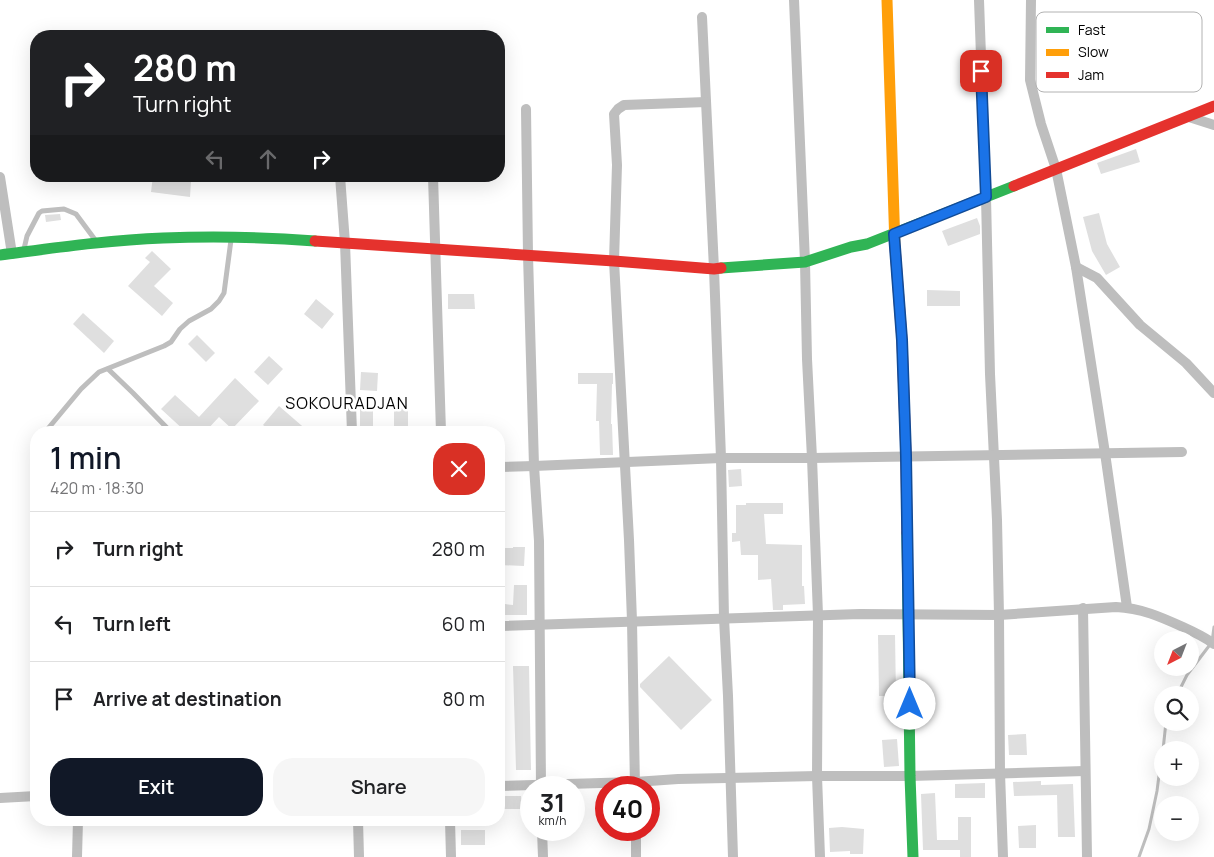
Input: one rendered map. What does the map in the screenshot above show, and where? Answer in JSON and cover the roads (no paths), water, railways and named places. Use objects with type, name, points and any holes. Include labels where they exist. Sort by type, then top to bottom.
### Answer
[{"type":"main road","points":[[886,0],[894,234],[902,340],[906,456],[910,776],[913,857]]},
{"type":"main road","points":[[12,254],[97,243],[163,238],[262,237],[614,261],[714,270],[805,262],[894,234],[1214,106]]},
{"type":"street","points":[[794,0],[818,616],[817,776],[820,857]]},
{"type":"street","points":[[979,0],[990,374],[1000,615],[1000,773],[1003,857]]},
{"type":"street","points":[[1031,0],[1030,80],[1041,124],[1056,169],[1076,267],[1127,607]]},
{"type":"street","points":[[702,17],[721,458],[724,618],[733,857]]},
{"type":"street","points":[[635,776],[632,621],[614,261],[617,165],[614,114],[624,105],[706,102]]},
{"type":"street","points":[[526,109],[534,466],[539,541],[541,776]]},
{"type":"street","points":[[1189,117],[1214,125]]},
{"type":"street","points":[[0,177],[12,254]]},
{"type":"street","points":[[340,182],[345,242],[352,426]]},
{"type":"street","points":[[433,182],[441,426]]},
{"type":"street","points":[[1076,267],[1097,278],[1140,325],[1186,363],[1214,393]]},
{"type":"street","points":[[505,467],[721,458],[993,456],[1182,452]]},
{"type":"street","points":[[505,626],[724,618],[909,614],[1000,615],[1083,608],[1127,607],[1162,617],[1214,644]]},
{"type":"street","points":[[1083,608],[1088,857]]},
{"type":"street","points":[[660,782],[678,779],[910,776],[1085,771]]},
{"type":"street","points":[[505,786],[520,786]]},
{"type":"street","points":[[0,798],[30,796]]},
{"type":"street","points":[[77,857],[78,826]]},
{"type":"street","points":[[358,826],[359,857]]},
{"type":"street","points":[[450,826],[451,857]]},
{"type":"street","points":[[542,841],[543,857]]},
{"type":"street","points":[[636,841],[636,857]]},
{"type":"lane","points":[[12,254],[27,236],[42,210],[64,208],[76,214],[97,243]]},
{"type":"lane","points":[[50,426],[91,378],[99,372],[171,342],[188,321],[211,309],[219,301],[224,293],[231,237]]},
{"type":"lane","points":[[108,369],[165,426]]},
{"type":"waterway","points":[[1182,686],[1187,675],[1212,642],[1214,627]]},
{"type":"waterway","points":[[1164,741],[1165,731]]},
{"type":"waterway","points":[[1139,857],[1149,829],[1158,786]]},
{"type":"district","name":"SOKOURADJAN","points":[[347,403]]}]
